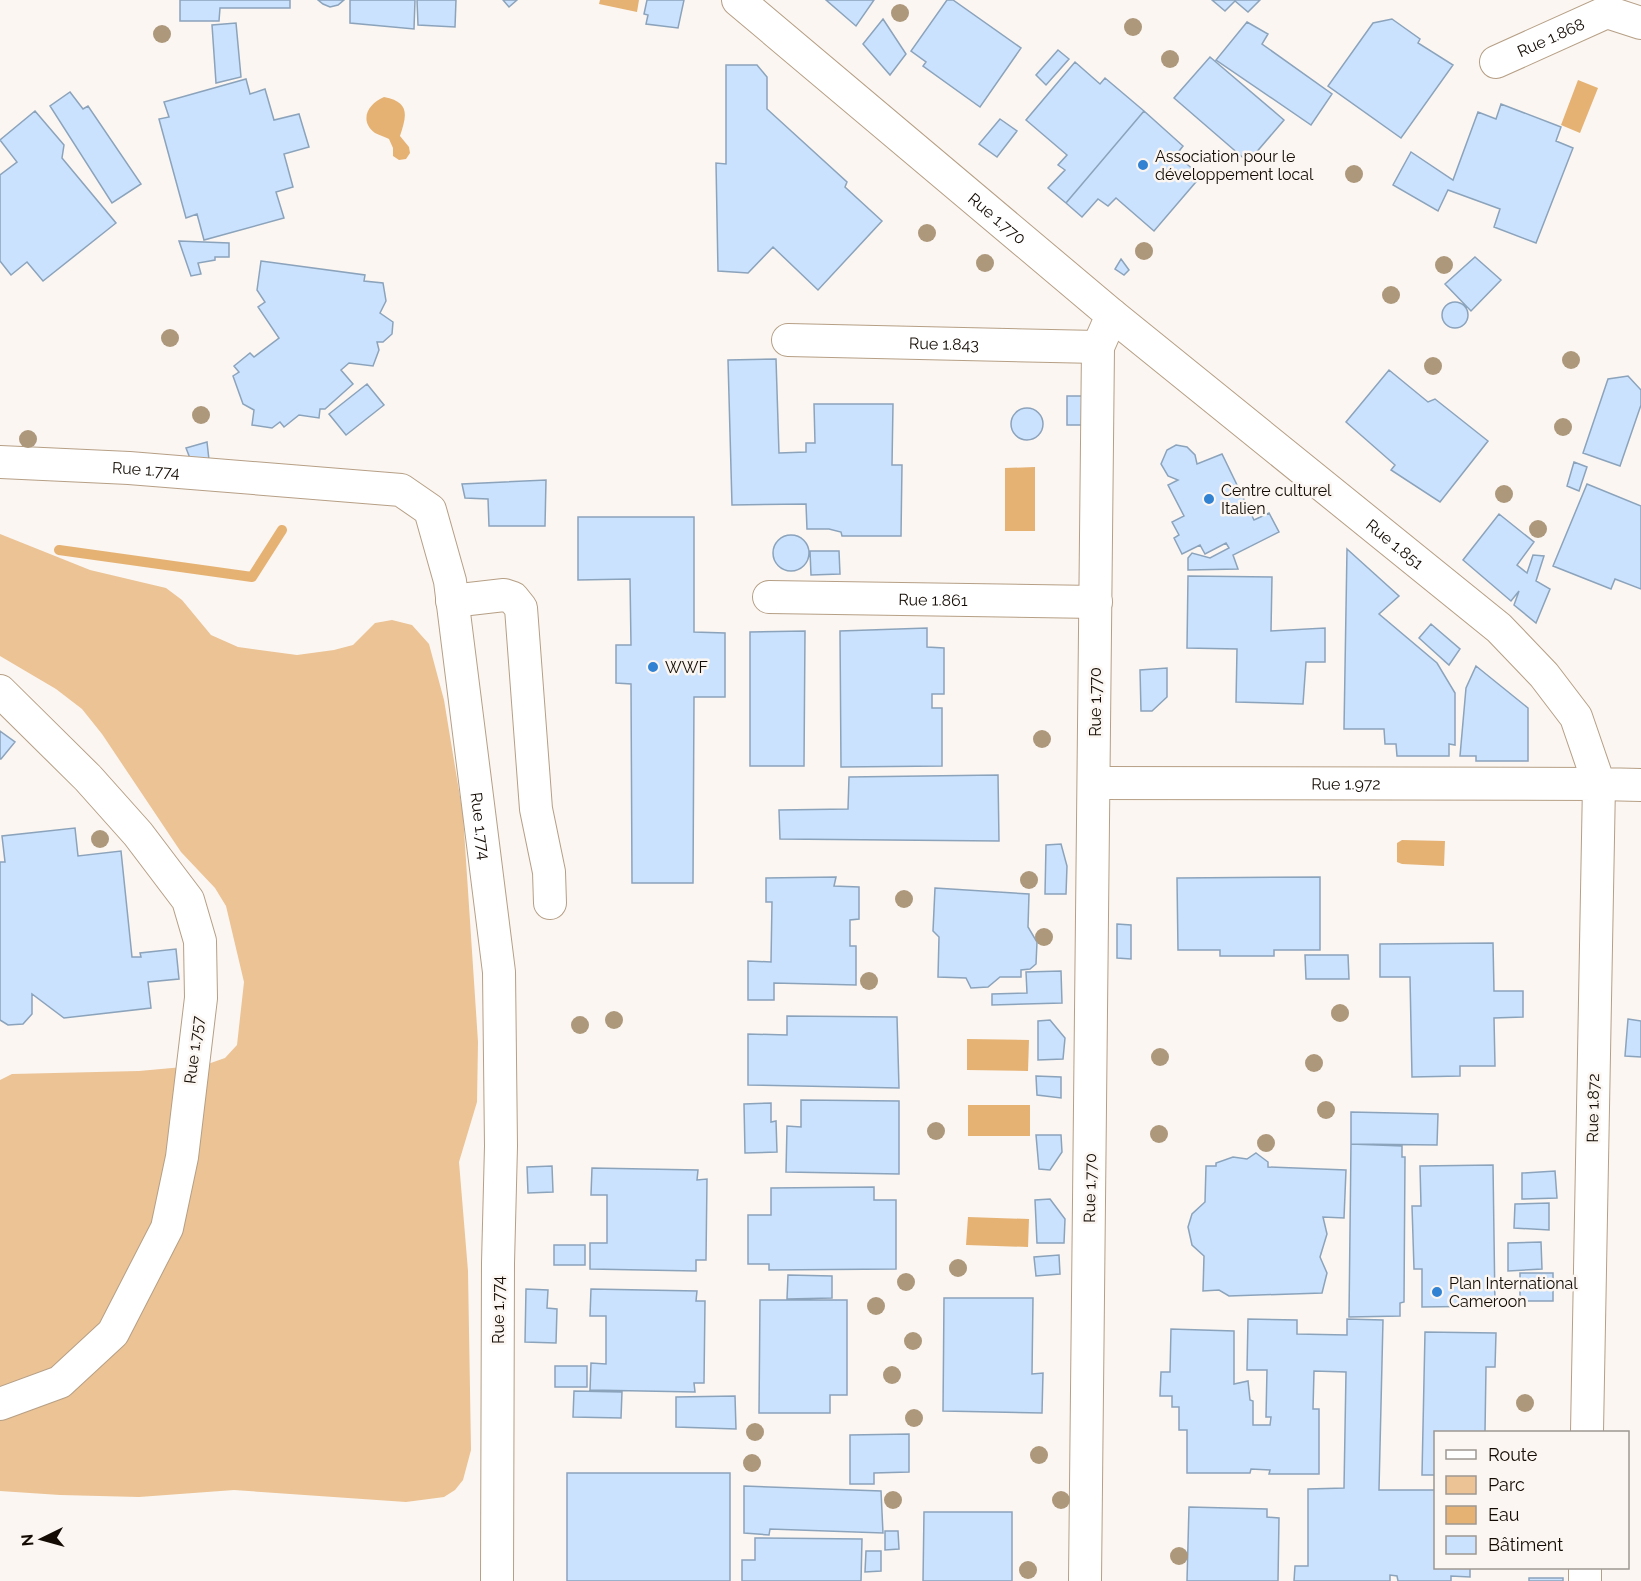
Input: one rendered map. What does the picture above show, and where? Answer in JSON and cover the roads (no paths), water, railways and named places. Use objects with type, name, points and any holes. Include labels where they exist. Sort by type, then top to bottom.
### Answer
[{"type":"street","name":"Rue 1.770","points":[[738,0],[1112,315],[1098,347],[1085,1581]]},
{"type":"street","name":"Rue 1.868","points":[[1496,62],[1607,12],[1641,23]]},
{"type":"street","name":"Rue 1.851","points":[[1112,315],[1499,628],[1544,675],[1576,717],[1599,784]]},
{"type":"street","name":"Rue 1.843","points":[[788,340],[1098,347]]},
{"type":"street","name":"Rue 1.774","points":[[0,462],[129,468],[401,490],[430,510],[450,581],[499,972],[501,1146],[498,1263],[497,1581]]},
{"type":"street","points":[[452,601],[504,595],[513,598],[520,608],[536,809],[549,872],[550,903]]},
{"type":"street","name":"Rue 1.861","points":[[769,597],[1096,602]]},
{"type":"street","name":"Rue 1.757","points":[[0,691],[88,778],[138,834],[188,900],[200,941],[201,998],[182,1157],[167,1228],[113,1332],[60,1382],[0,1404]]},
{"type":"street","name":"Rue 1.972","points":[[1094,783],[1599,784]]},
{"type":"street","points":[[1599,784],[1641,785]]},
{"type":"street","name":"Rue 1.872","points":[[1587,1431],[1599,784]]},
{"type":"water","points":[[600,0],[639,0],[637,12],[599,4]]},
{"type":"water","points":[[1578,80],[1598,88],[1580,133],[1561,125]]},
{"type":"water","points":[[384,97],[398,102],[404,110],[405,116],[400,136],[409,147],[410,153],[406,159],[399,160],[393,156],[393,148],[389,139],[375,133],[367,123],[366,117],[370,108]]},
{"type":"water","points":[[1035,467],[1035,531],[1005,531],[1005,468]]},
{"type":"water","points":[[1402,840],[1445,841],[1444,866],[1397,862],[1397,843]]},
{"type":"water","points":[[967,1039],[1029,1040],[1028,1071],[967,1070]]},
{"type":"water","points":[[968,1105],[1030,1105],[1030,1136],[968,1136]]},
{"type":"water","points":[[968,1217],[1029,1219],[1028,1247],[966,1245]]},
{"type":"waterway","points":[[59,550],[252,577],[282,530]]},
{"type":"place","name":"Association pour le développement local","points":[[1143,165]]},
{"type":"place","name":"Centre culturel Italien","points":[[1209,499]]},
{"type":"place","name":"WWF","points":[[653,667]]},
{"type":"place","name":"Plan International Cameroon","points":[[1437,1292]]}]
